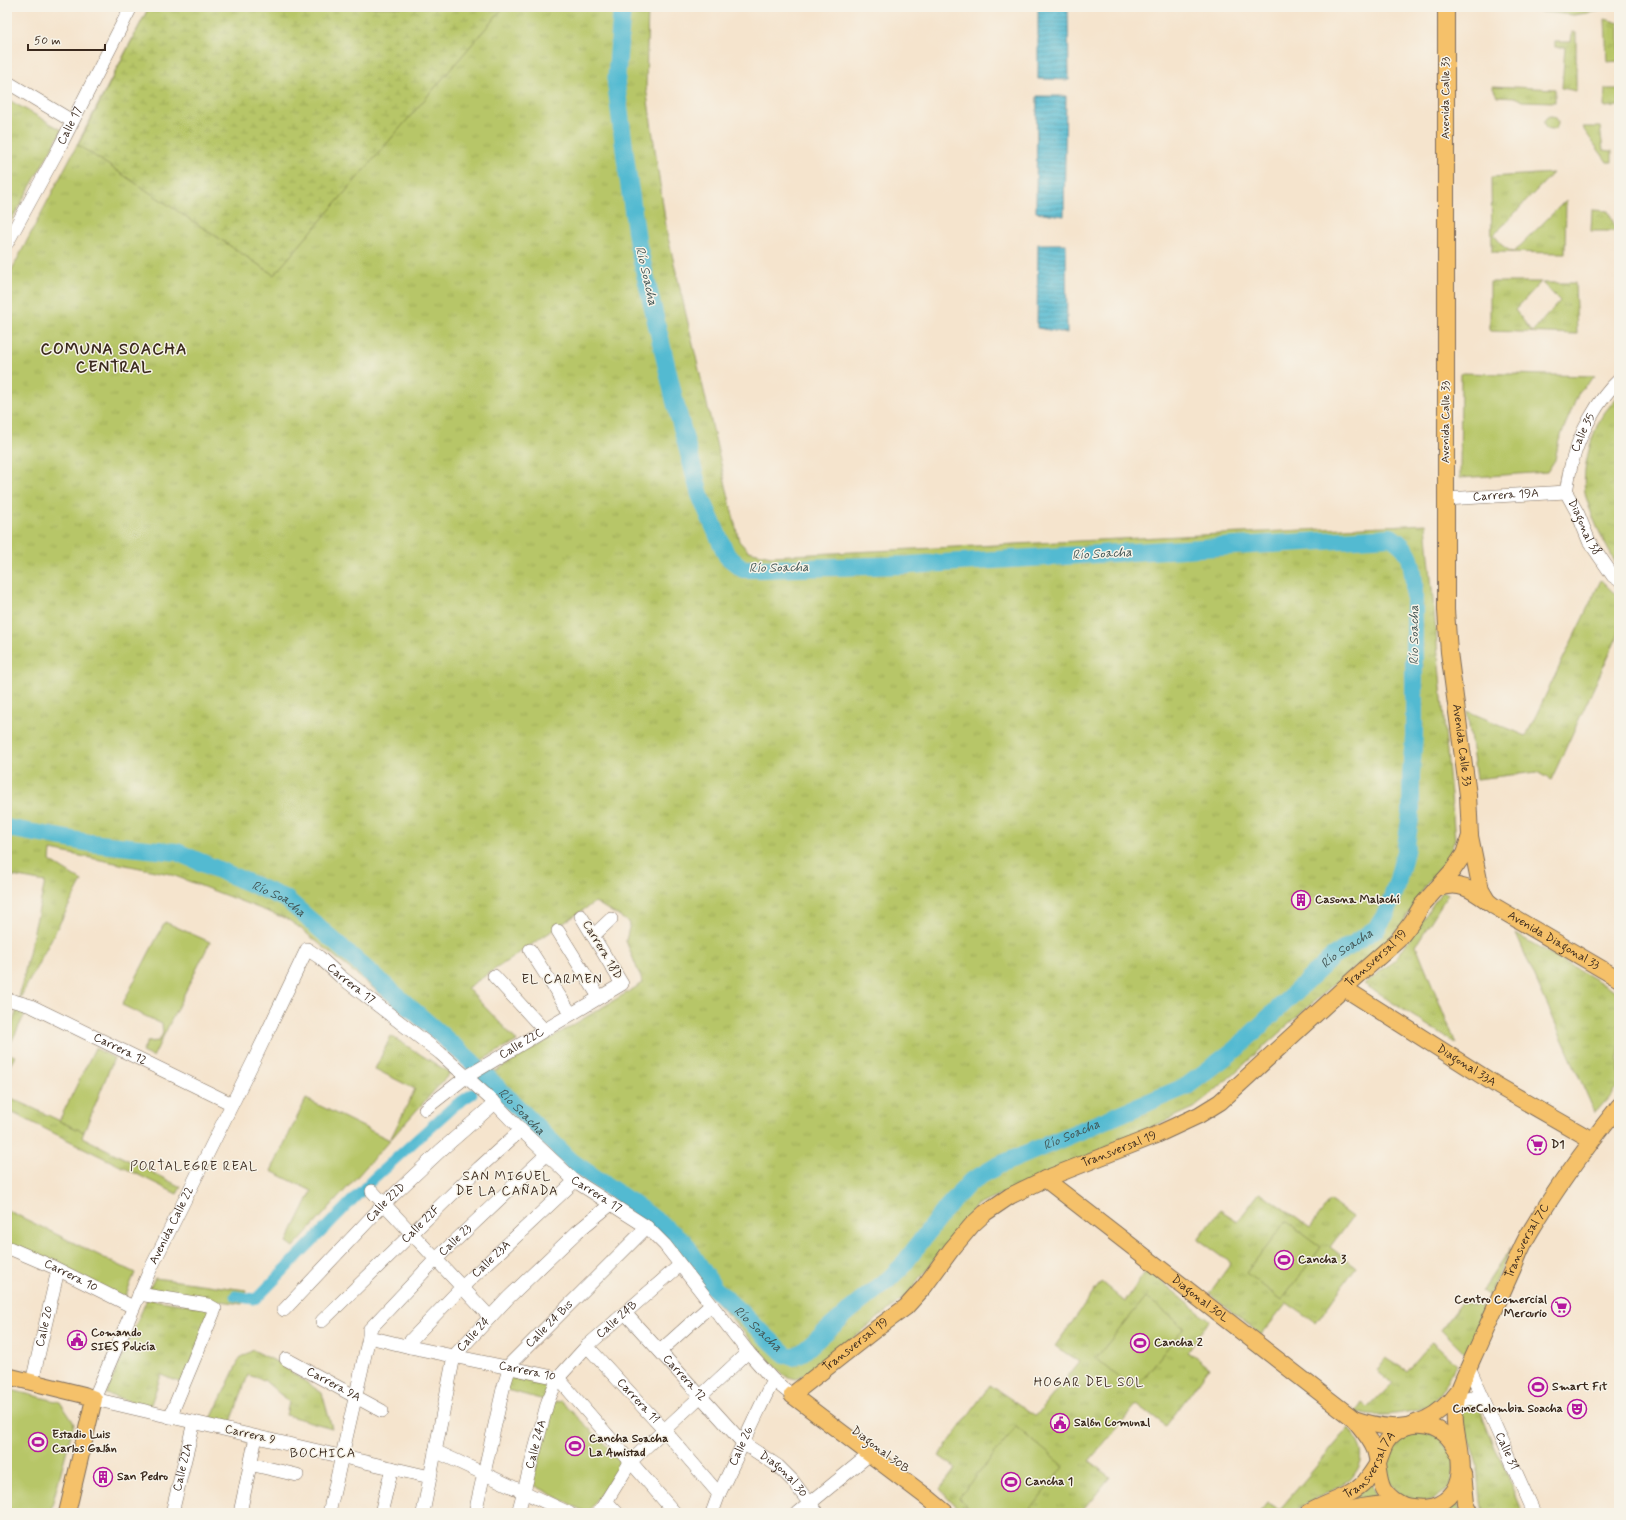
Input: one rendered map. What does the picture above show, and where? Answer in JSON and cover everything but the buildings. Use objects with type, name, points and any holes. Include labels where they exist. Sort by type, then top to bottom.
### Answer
[{"type":"main road","name":"Avenida Calle 33","points":[[1446,7],[1446,610],[1449,652],[1465,767],[1473,858],[1481,890],[1488,902]]},
{"type":"main road","name":"Transversal 19","points":[[796,1392],[906,1307],[924,1287],[950,1250],[985,1213],[1010,1196],[1045,1179],[1154,1136],[1199,1115],[1220,1102],[1398,940],[1422,905],[1453,870],[1464,854],[1470,836]]},
{"type":"main road","name":"Avenida Diagonal 33","points":[[1436,889],[1447,885],[1462,886],[1619,979]]},
{"type":"main road","name":"Diagonal 33A","points":[[1344,988],[1498,1086],[1592,1140]]},
{"type":"main road","name":"Transversal 7C","points":[[1407,1427],[1438,1412],[1459,1390],[1529,1233],[1592,1140],[1619,1106]]},
{"type":"main road","name":"Diagonal 30L","points":[[1045,1179],[1354,1419]]},
{"type":"main road","points":[[7,1376],[84,1395],[94,1399]]},
{"type":"main road","name":"Transversal 7C","points":[[1411,1508],[1429,1508],[1438,1505],[1449,1498],[1457,1487],[1461,1463],[1461,1450],[1454,1421],[1459,1390]]},
{"type":"main road","name":"Diagonal 30B","points":[[796,1392],[870,1454],[946,1513]]},
{"type":"main road","name":"Diagonal 30B","points":[[796,1392],[930,1487],[949,1503],[958,1513]]},
{"type":"main road","name":"Avenida Calle 22","points":[[67,1513],[94,1399]]},
{"type":"main road","points":[[1354,1419],[1366,1423],[1391,1427],[1422,1425],[1433,1427],[1443,1432],[1452,1440],[1461,1463],[1466,1503],[1471,1513]]},
{"type":"main road","points":[[1354,1419],[1374,1448],[1378,1463],[1379,1477],[1382,1486],[1389,1495],[1397,1502],[1429,1513]]},
{"type":"main road","name":"Transversal 7A","points":[[1308,1513],[1356,1489],[1368,1477],[1378,1463],[1382,1447],[1388,1439],[1395,1432],[1407,1427]]},
{"type":"main road","name":"Transversal 7A","points":[[1338,1513],[1362,1506],[1383,1504],[1395,1504],[1411,1508]]},
{"type":"street","name":"Calle 17","points":[[7,243],[58,150],[131,7]]},
{"type":"street","points":[[7,82],[72,120]]},
{"type":"street","name":"Calle 35","points":[[1566,492],[1572,460],[1581,438],[1594,411],[1618,381]]},
{"type":"street","name":"Carrera 19A","points":[[1446,499],[1566,492]]},
{"type":"street","name":"Diagonal 38","points":[[1566,492],[1578,514],[1589,541],[1613,576],[1619,580]]},
{"type":"street","name":"Carrera 18D","points":[[581,916],[622,984]]},
{"type":"street","points":[[593,936],[611,918]]},
{"type":"street","points":[[558,931],[599,997]]},
{"type":"street","name":"Carrera 17","points":[[307,949],[319,957],[352,986],[469,1075],[521,1130],[575,1181],[647,1227],[665,1244],[748,1352],[773,1380],[796,1392]]},
{"type":"street","name":"Avenida Calle 22","points":[[94,1399],[139,1294],[307,949]]},
{"type":"street","points":[[530,950],[571,1014]]},
{"type":"street","points":[[494,976],[544,1030]]},
{"type":"street","name":"Calle 22C","points":[[425,1110],[469,1075],[622,984]]},
{"type":"street","name":"Carrera 12","points":[[7,999],[30,1006],[232,1104]]},
{"type":"street","name":"Calle 22D","points":[[284,1310],[384,1204],[440,1151],[495,1103]]},
{"type":"street","name":"Calle 22F","points":[[322,1320],[479,1168],[521,1130]]},
{"type":"street","name":"Calle 23","points":[[369,1334],[436,1259],[546,1155]]},
{"type":"street","name":"Calle 23A","points":[[410,1344],[462,1287],[575,1181]]},
{"type":"street","points":[[372,1191],[490,1317]]},
{"type":"street","name":"Calle 24","points":[[423,1513],[454,1356],[490,1317],[578,1232],[611,1204]]},
{"type":"street","name":"Calle 24 Bis","points":[[475,1513],[508,1367],[647,1227]]},
{"type":"street","name":"Carrera 10","points":[[7,1247],[133,1307]]},
{"type":"street","name":"Calle 24B","points":[[558,1378],[587,1346],[680,1265]]},
{"type":"street","name":"Calle 20","points":[[32,1382],[58,1270]]},
{"type":"street","points":[[139,1294],[208,1305],[215,1309],[170,1417]]},
{"type":"street","points":[[660,1351],[711,1305]]},
{"type":"street","name":"Carrera 12","points":[[625,1313],[743,1443]]},
{"type":"street","points":[[329,1513],[369,1334]]},
{"type":"street","name":"Carrera 10","points":[[369,1334],[454,1356],[558,1378],[675,1513]]},
{"type":"street","name":"Carrera 11","points":[[587,1346],[666,1431],[719,1494]]},
{"type":"street","points":[[599,1513],[631,1461],[666,1431],[748,1352]]},
{"type":"street","name":"Carrera 9A","points":[[286,1358],[382,1411]]},
{"type":"street","name":"Calle 31","points":[[1470,1367],[1534,1513]]},
{"type":"street","name":"Calle 24A","points":[[518,1513],[548,1400],[558,1378]]},
{"type":"street","name":"Calle 26","points":[[712,1513],[719,1494],[773,1380]]},
{"type":"street","points":[[1456,1406],[1464,1398],[1470,1397],[1478,1401],[1488,1410]]},
{"type":"street","name":"Carrera 9","points":[[94,1399],[430,1477]]},
{"type":"street","name":"Calle 22A","points":[[172,1513],[194,1422]]},
{"type":"street","points":[[240,1513],[256,1437]]},
{"type":"street","name":"Diagonal 30","points":[[743,1443],[778,1466],[792,1480],[813,1508]]},
{"type":"street","points":[[435,1451],[569,1513]]},
{"type":"street","points":[[798,1513],[813,1508],[870,1454]]},
{"type":"street","points":[[250,1464],[297,1475]]},
{"type":"street","points":[[381,1513],[392,1468]]},
{"type":"street","points":[[606,1501],[617,1513]]},
{"type":"green space","points":[[149,7],[648,7],[646,87],[667,233],[739,541],[748,551],[771,556],[1426,524],[1455,839],[1446,863],[1425,886],[1402,925],[1380,948],[1337,981],[1194,1108],[976,1206],[906,1296],[819,1365],[796,1379],[785,1376],[700,1284],[662,1233],[579,1176],[467,1065],[287,919],[170,874],[51,850],[50,861],[82,881],[18,1002],[45,882],[7,875],[7,279]],"holes":[[[595,902],[630,923],[626,941],[643,983],[496,1071],[490,1069],[480,1061],[517,1041],[467,988]]]},
{"type":"green space","points":[[149,7],[504,7],[274,275],[78,145]]},
{"type":"green space","points":[[1492,7],[1586,7],[1599,11],[1574,15]]},
{"type":"green space","points":[[1605,19],[1619,23],[1619,61],[1607,62]]},
{"type":"green space","points":[[1572,32],[1576,33],[1576,91],[1562,88],[1565,47],[1555,47],[1555,42],[1571,42]]},
{"type":"green space","points":[[1492,86],[1555,89],[1555,102],[1522,101],[1515,97],[1497,96]]},
{"type":"green space","points":[[1605,89],[1619,89],[1619,106],[1604,107]]},
{"type":"green space","points":[[7,99],[62,130],[7,228]]},
{"type":"green space","points":[[1548,116],[1554,116],[1558,120],[1558,126],[1554,130],[1548,130],[1544,126],[1544,120]]},
{"type":"green space","points":[[1582,127],[1600,127],[1603,150],[1612,151],[1612,162],[1607,162]]},
{"type":"green space","points":[[1553,173],[1494,235],[1504,247],[1512,252],[1520,246],[1566,200],[1565,253],[1492,252],[1491,177]]},
{"type":"green space","points":[[1592,210],[1608,211],[1617,231],[1591,231]]},
{"type":"green space","points":[[1490,282],[1541,282],[1515,310],[1532,332],[1560,301],[1542,283],[1575,283],[1577,334],[1490,331]]},
{"type":"green space","points":[[1461,373],[1595,376],[1579,392],[1559,440],[1555,460],[1547,472],[1460,478]]},
{"type":"green space","points":[[1619,395],[1619,569],[1592,516],[1586,497],[1584,478],[1588,455],[1598,424],[1602,416]]},
{"type":"green space","points":[[1601,580],[1619,598],[1619,633],[1551,780],[1537,772],[1476,779],[1467,711],[1526,736]]},
{"type":"green space","points":[[1442,891],[1448,894],[1416,945],[1456,1044],[1364,984],[1395,960]]},
{"type":"green space","points":[[165,922],[210,942],[153,1057],[142,1052],[147,1042],[159,1041],[163,1033],[162,1024],[122,1005]]},
{"type":"green space","points":[[1516,934],[1619,993],[1619,1086],[1595,1113]]},
{"type":"green space","points":[[17,1009],[26,1012],[7,1051],[7,1042]]},
{"type":"green space","points":[[391,1036],[450,1073],[390,1140],[415,1089],[375,1069]]},
{"type":"green space","points":[[95,1048],[114,1058],[84,1132],[59,1121]]},
{"type":"green space","points":[[7,1053],[15,1056],[7,1071]]},
{"type":"green space","points":[[7,1096],[84,1132],[82,1137],[181,1187],[177,1194],[7,1110]]},
{"type":"green space","points":[[306,1099],[390,1140],[294,1247],[287,1242],[312,1191],[271,1171]]},
{"type":"green space","points":[[1260,1192],[1310,1228],[1330,1201],[1352,1217],[1330,1247],[1356,1267],[1316,1323],[1287,1303],[1261,1335],[1209,1294],[1231,1263],[1198,1239],[1220,1210],[1238,1221]]},
{"type":"green space","points":[[7,1210],[135,1273],[124,1299],[7,1244]]},
{"type":"green space","name":"Cancha 3","points":[[1286,1221],[1321,1247],[1282,1300],[1246,1273]]},
{"type":"green space","points":[[1511,1247],[1489,1296],[1482,1291]]},
{"type":"green space","points":[[1147,1269],[1209,1321],[1188,1352],[1209,1368],[1166,1426],[1137,1404],[1089,1461],[1110,1477],[1081,1513],[963,1513],[940,1489],[956,1468],[939,1456],[990,1385],[1036,1416],[1079,1362],[1055,1346],[1101,1282],[1125,1302]]},
{"type":"green space","points":[[155,1278],[246,1290],[242,1304],[148,1291]]},
{"type":"green space","name":"Cancha 2","points":[[1146,1297],[1184,1327],[1134,1390],[1096,1358]]},
{"type":"green space","points":[[147,1299],[214,1309],[182,1383],[161,1375],[150,1407],[106,1394]]},
{"type":"green space","points":[[1463,1301],[1473,1307],[1476,1304],[1485,1311],[1465,1354],[1441,1330]]},
{"type":"green space","points":[[1432,1342],[1456,1364],[1445,1386],[1434,1401],[1424,1408],[1399,1413],[1365,1415],[1356,1412],[1362,1403],[1368,1408],[1393,1383],[1377,1370],[1386,1358],[1407,1371]]},
{"type":"green space","points":[[253,1350],[275,1361],[322,1393],[332,1428],[286,1415],[289,1402],[264,1380],[248,1375],[231,1422],[210,1421],[240,1358]]},
{"type":"green space","points":[[508,1367],[558,1378],[548,1401],[503,1389]]},
{"type":"green space","name":"Estadio Luis Carlos Galán","points":[[7,1389],[60,1402],[74,1423],[50,1513],[7,1513]]},
{"type":"green space","points":[[561,1401],[623,1462],[587,1513],[532,1484],[554,1403]]},
{"type":"green space","points":[[1466,1403],[1473,1405],[1480,1410],[1522,1513],[1483,1512],[1477,1464],[1461,1416],[1461,1409]]},
{"type":"green space","name":"Cancha 1","points":[[1016,1427],[1064,1466],[1027,1513],[975,1513],[959,1498]]},
{"type":"green space","points":[[1349,1428],[1358,1442],[1362,1454],[1359,1466],[1350,1480],[1290,1513],[1259,1513],[1267,1503],[1280,1509]]},
{"type":"green space","points":[[1421,1431],[1440,1437],[1456,1460],[1452,1482],[1447,1490],[1427,1501],[1414,1501],[1403,1496],[1393,1487],[1386,1476],[1385,1463],[1389,1449],[1401,1437]]},
{"type":"green space","points":[[1371,1484],[1376,1497],[1342,1505]]},
{"type":"green space","points":[[1458,1502],[1461,1513],[1448,1513],[1445,1511],[1454,1508]]},
{"type":"water","points":[[1038,7],[1068,7],[1069,80],[1038,79]]},
{"type":"water","points":[[1037,96],[1066,96],[1064,216],[1036,212]]},
{"type":"water","points":[[1038,244],[1066,244],[1067,333],[1037,328]]},
{"type":"waterway","name":"Río Soacha","points":[[7,828],[90,843],[177,852],[286,899],[471,1061],[572,1162],[646,1213],[684,1242],[713,1287],[785,1354],[793,1357],[803,1352],[849,1311],[889,1279],[903,1265],[942,1213],[970,1182],[997,1166],[1187,1086],[1237,1048],[1331,958],[1377,928],[1387,912],[1397,883],[1405,852],[1411,813],[1411,775],[1414,735],[1414,582],[1411,561],[1407,551],[1391,537],[909,565],[743,569],[727,556],[700,495],[675,402],[638,245],[616,83],[622,7]]},
{"type":"waterway","points":[[235,1296],[253,1299],[257,1298],[373,1179],[454,1106],[472,1094]]},
{"type":"place","name":"Casona Malachí","points":[[1301,900]]},
{"type":"place","name":"D1","points":[[1537,1145]]},
{"type":"place","name":"Cancha 3","points":[[1284,1260]]},
{"type":"place","name":"Centro Comercial Mercurio","points":[[1561,1307]]},
{"type":"place","name":"Comando SIES Policía","points":[[77,1340]]},
{"type":"place","name":"Cancha 2","points":[[1140,1343]]},
{"type":"place","name":"Smart Fit","points":[[1538,1387]]},
{"type":"place","name":"CineColombia Soacha","points":[[1577,1409]]},
{"type":"place","name":"Salón Comunal","points":[[1060,1423]]},
{"type":"place","name":"Estadio Luis Carlos Galán","points":[[38,1442]]},
{"type":"place","name":"Cancha Soacha La Amistad","points":[[575,1446]]},
{"type":"place","name":"San Pedro","points":[[103,1477]]},
{"type":"place","name":"Cancha 1","points":[[1011,1482]]},
{"type":"district","name":"COMUNA SOACHA CENTRAL","points":[[114,358]]},
{"type":"district","name":"EL CARMEN","points":[[562,979]]},
{"type":"district","name":"PORTALEGRE REAL","points":[[194,1166]]},
{"type":"district","name":"SAN MIGUEL DE LA CAÑADA","points":[[507,1184]]},
{"type":"district","name":"HOGAR DEL SOL","points":[[1089,1382]]},
{"type":"district","name":"BOCHICA","points":[[323,1453]]}]
